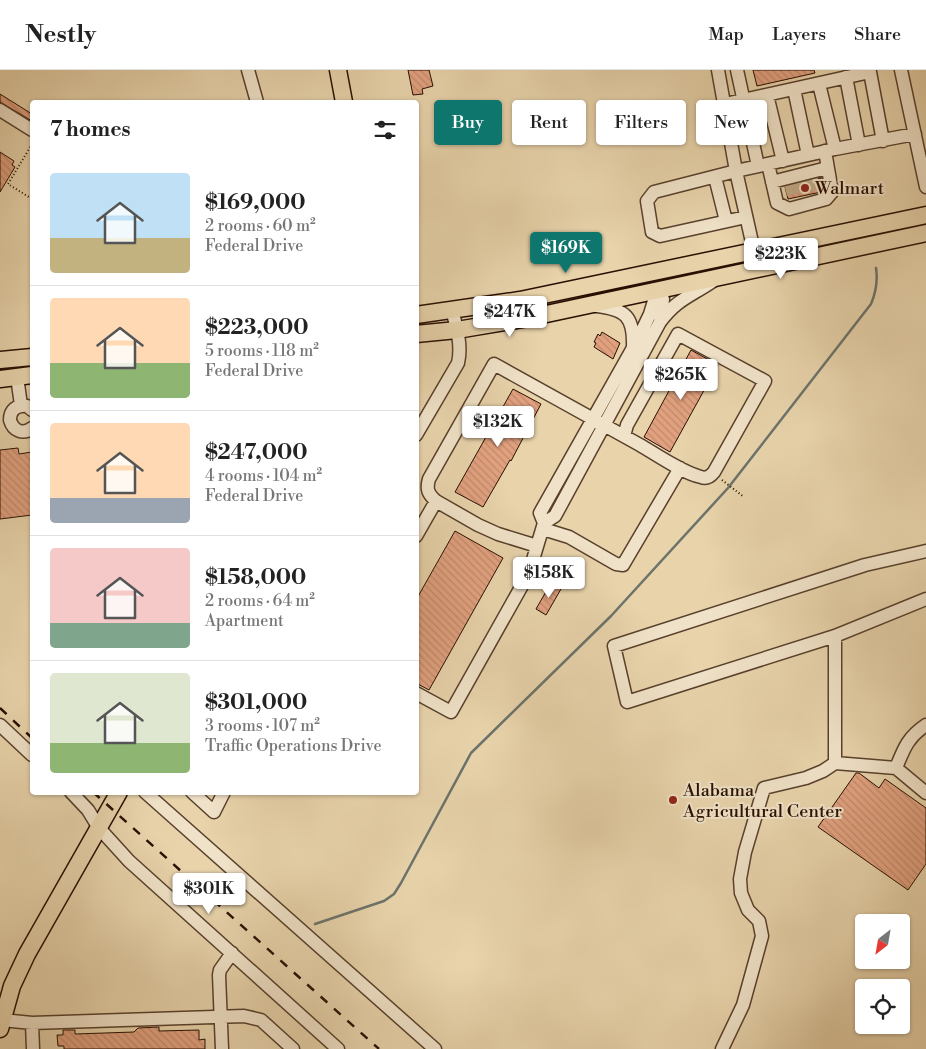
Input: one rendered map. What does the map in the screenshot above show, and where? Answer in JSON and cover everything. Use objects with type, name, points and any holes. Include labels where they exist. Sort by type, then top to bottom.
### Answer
[{"type":"main road","points":[[338,70],[344,100]]},
{"type":"main road","points":[[419,315],[520,300],[926,215]]},
{"type":"main road","points":[[419,335],[523,319],[591,306],[926,233]]},
{"type":"main road","points":[[654,272],[657,291]]},
{"type":"main road","points":[[419,305],[449,311]]},
{"type":"main road","points":[[0,360],[30,357]]},
{"type":"main road","points":[[0,379],[25,376]]},
{"type":"main road","points":[[1,1024],[12,986],[27,954],[116,795]]},
{"type":"street","points":[[248,70],[256,100]]},
{"type":"street","points":[[718,70],[724,100]]},
{"type":"street","points":[[737,70],[744,100],[874,71],[883,141]]},
{"type":"street","points":[[902,70],[926,187]]},
{"type":"street","points":[[846,77],[859,145]]},
{"type":"street","points":[[757,145],[763,165],[772,182],[777,203],[789,209],[806,200],[826,199],[832,192],[827,168],[830,150],[818,84]]},
{"type":"street","points":[[794,89],[808,155]]},
{"type":"street","points":[[767,95],[783,161]]},
{"type":"street","points":[[0,110],[30,129]]},
{"type":"street","points":[[746,217],[660,236],[652,232],[647,201],[654,192],[736,171],[830,150],[915,134]]},
{"type":"street","points":[[732,145],[754,251]]},
{"type":"street","points":[[772,182],[801,178],[827,168]]},
{"type":"street","points":[[715,177],[726,221]]},
{"type":"street","points":[[419,694],[451,712],[528,574],[544,526],[540,513],[668,310],[677,302],[718,278]]},
{"type":"street","points":[[657,291],[663,299],[660,322]]},
{"type":"street","points":[[599,422],[650,314],[657,291]]},
{"type":"street","points":[[520,300],[523,319]]},
{"type":"street","points":[[591,306],[609,307],[621,313],[631,322],[633,330],[632,349]]},
{"type":"street","points":[[419,430],[458,364],[460,354],[457,330],[449,311]]},
{"type":"street","points":[[537,546],[500,535],[478,525],[436,501],[429,494],[427,486],[429,479],[494,364],[680,468],[702,478],[711,476],[764,381],[678,334],[627,425],[624,436]]},
{"type":"street","points":[[25,376],[27,407],[12,410],[10,415],[11,425],[18,431],[30,430]]},
{"type":"street","points":[[544,526],[616,564],[623,565],[680,468]]},
{"type":"street","points":[[419,531],[436,501]]},
{"type":"street","points":[[926,552],[865,565],[614,646],[627,702],[835,636],[926,599]]},
{"type":"street","points":[[835,636],[835,763]]},
{"type":"street","points":[[0,725],[30,753]]},
{"type":"street","points":[[896,768],[907,742],[914,733],[926,725]]},
{"type":"street","points":[[722,1049],[743,1005],[762,936],[759,921],[748,910],[741,893],[740,879],[745,852],[764,788],[806,778],[823,771],[835,763],[896,768],[926,793]]},
{"type":"street","points":[[74,795],[88,810],[99,828],[129,861],[338,1049]]},
{"type":"street","points":[[148,795],[435,1049]]},
{"type":"street","points":[[198,795],[214,812],[222,795]]},
{"type":"street","points":[[222,1049],[220,970],[232,954]]},
{"type":"street","points":[[1,1024],[244,1016],[261,1020],[293,1049]]},
{"type":"street","points":[[32,1023],[33,1049]]},
{"type":"path","points":[[30,147],[8,184],[30,198]]},
{"type":"path","points":[[723,480],[744,497]]},
{"type":"building","points":[[408,70],[429,70],[433,86],[422,89],[423,94],[413,95]]},
{"type":"building","points":[[753,70],[814,70],[815,73],[757,86]]},
{"type":"building","points":[[0,94],[30,113],[30,120],[0,102]]},
{"type":"building","points":[[0,152],[14,161],[12,165],[15,167],[0,192]]},
{"type":"building","points":[[821,178],[823,190],[821,192],[788,199],[785,187]]},
{"type":"building","points":[[602,332],[620,343],[613,359],[594,347],[598,334],[600,336]]},
{"type":"building","points":[[691,350],[718,365],[670,452],[644,437]]},
{"type":"building","points":[[513,389],[541,404],[511,461],[483,507],[455,492]]},
{"type":"building","points":[[18,448],[19,454],[30,452],[30,515],[0,519],[0,450]]},
{"type":"building","points":[[455,531],[503,558],[429,690],[419,685],[419,595]]},
{"type":"building","points":[[551,583],[561,589],[546,615],[536,609]]},
{"type":"building","points":[[856,773],[859,773],[879,788],[885,779],[926,808],[926,864],[908,890],[818,827]]},
{"type":"building","points":[[159,1027],[159,1031],[199,1030],[199,1040],[205,1039],[205,1049],[64,1049],[64,1046],[58,1046],[57,1035],[63,1035],[63,1030],[75,1030],[75,1034],[134,1032],[138,1028]]},
{"type":"waterway","points":[[315,924],[384,901],[394,894],[471,753],[611,616],[728,488],[871,304],[876,286],[876,268]]},
{"type":"tunnel","points":[[812,179],[815,194]]},
{"type":"tunnel","points":[[802,181],[806,196]]},
{"type":"tunnel","points":[[790,183],[794,199]]},
{"type":"railway","points":[[0,708],[30,736]]},
{"type":"railway","points":[[96,795],[379,1049]]},
{"type":"place","name":"Walmart","points":[[805,188]]},
{"type":"place","name":"Alabama Agricultural Center","points":[[673,800]]}]
